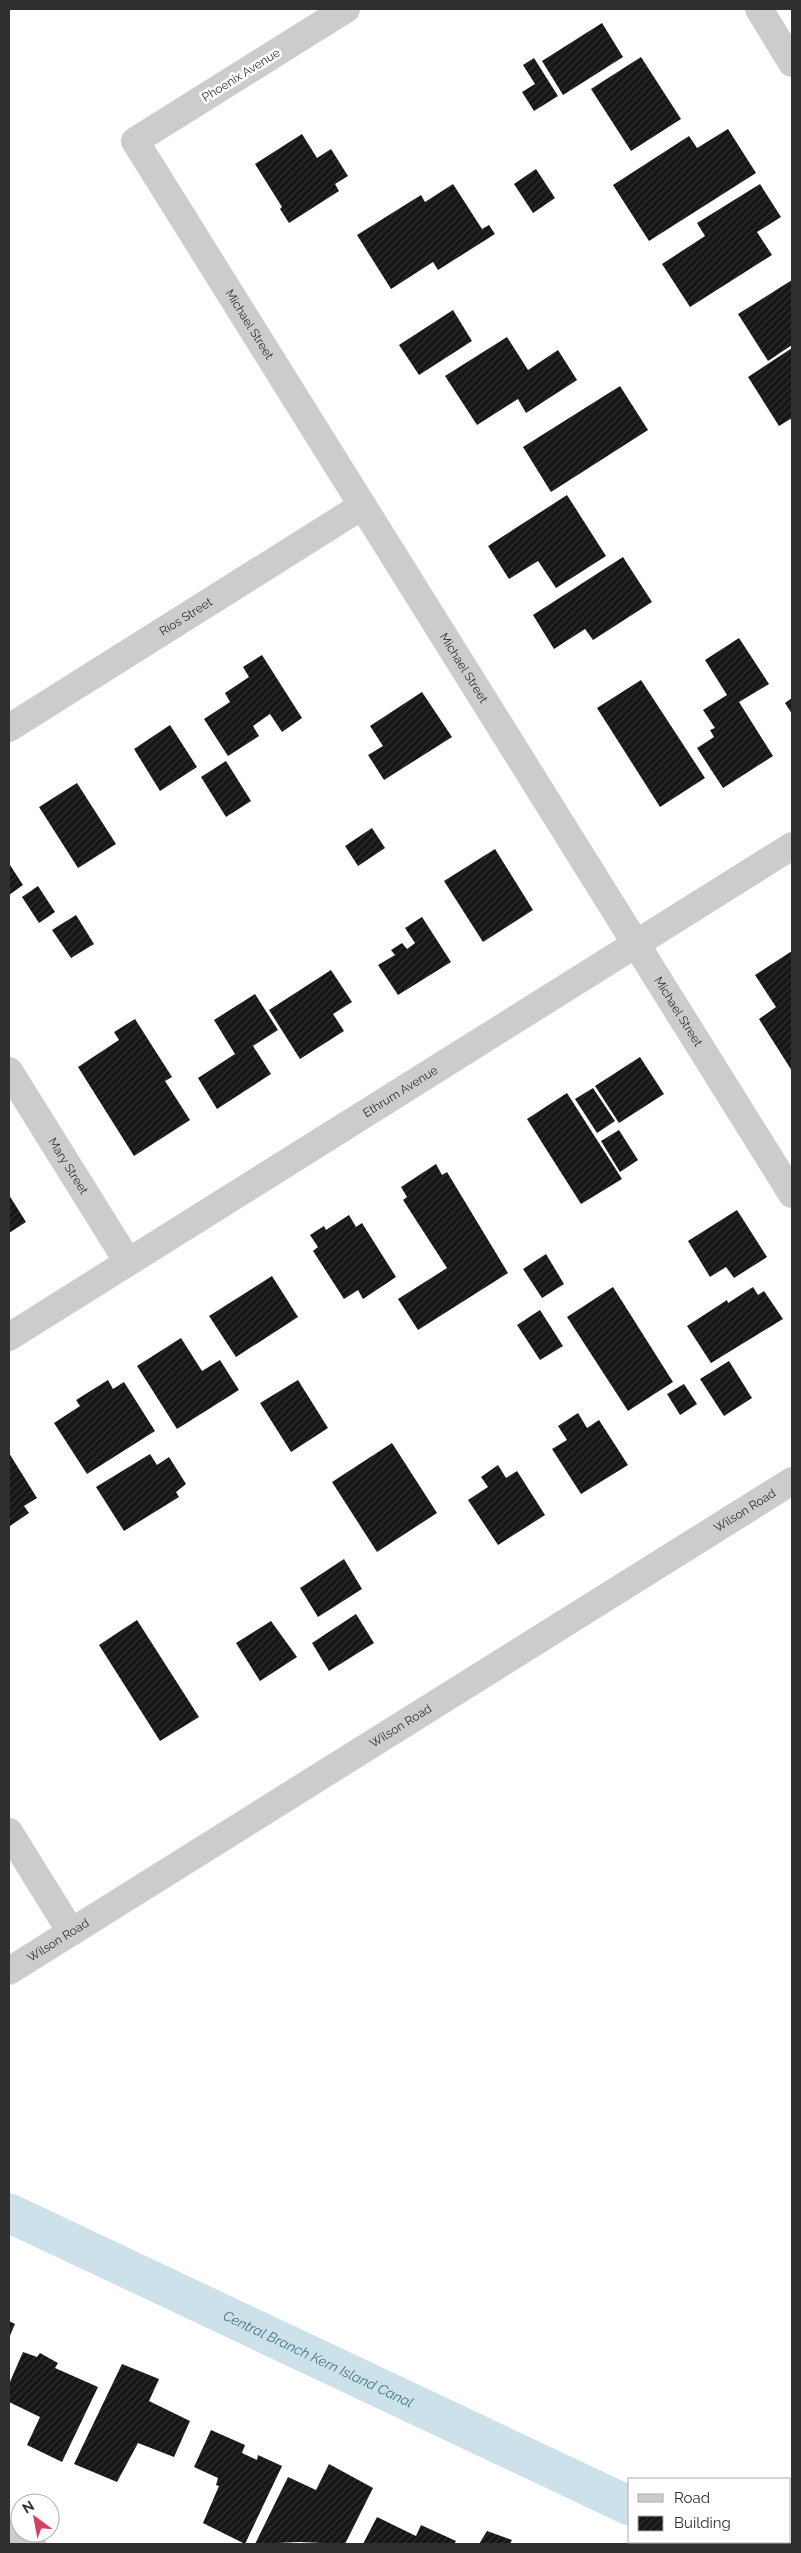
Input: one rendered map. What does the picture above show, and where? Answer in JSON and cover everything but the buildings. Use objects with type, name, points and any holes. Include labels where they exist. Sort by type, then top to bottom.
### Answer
[{"type":"street","name":"Phoenix Avenue","points":[[135,141],[346,9]]},
{"type":"street","points":[[759,9],[792,62]]},
{"type":"street","name":"Michael Street","points":[[135,141],[792,1194]]},
{"type":"street","name":"Rios Street","points":[[9,728],[362,506]]},
{"type":"street","name":"Ethrum Avenue","points":[[9,1337],[792,846]]},
{"type":"street","name":"Mary Street","points":[[9,1071],[128,1262]]},
{"type":"street","name":"Wilson Road","points":[[9,1971],[792,1481]]},
{"type":"street","points":[[9,1832],[71,1932]]},
{"type":"street","points":[[9,2533],[32,2544]]},
{"type":"waterway","name":"Central Branch Kern Island Canal","points":[[9,2213],[628,2505]]}]
